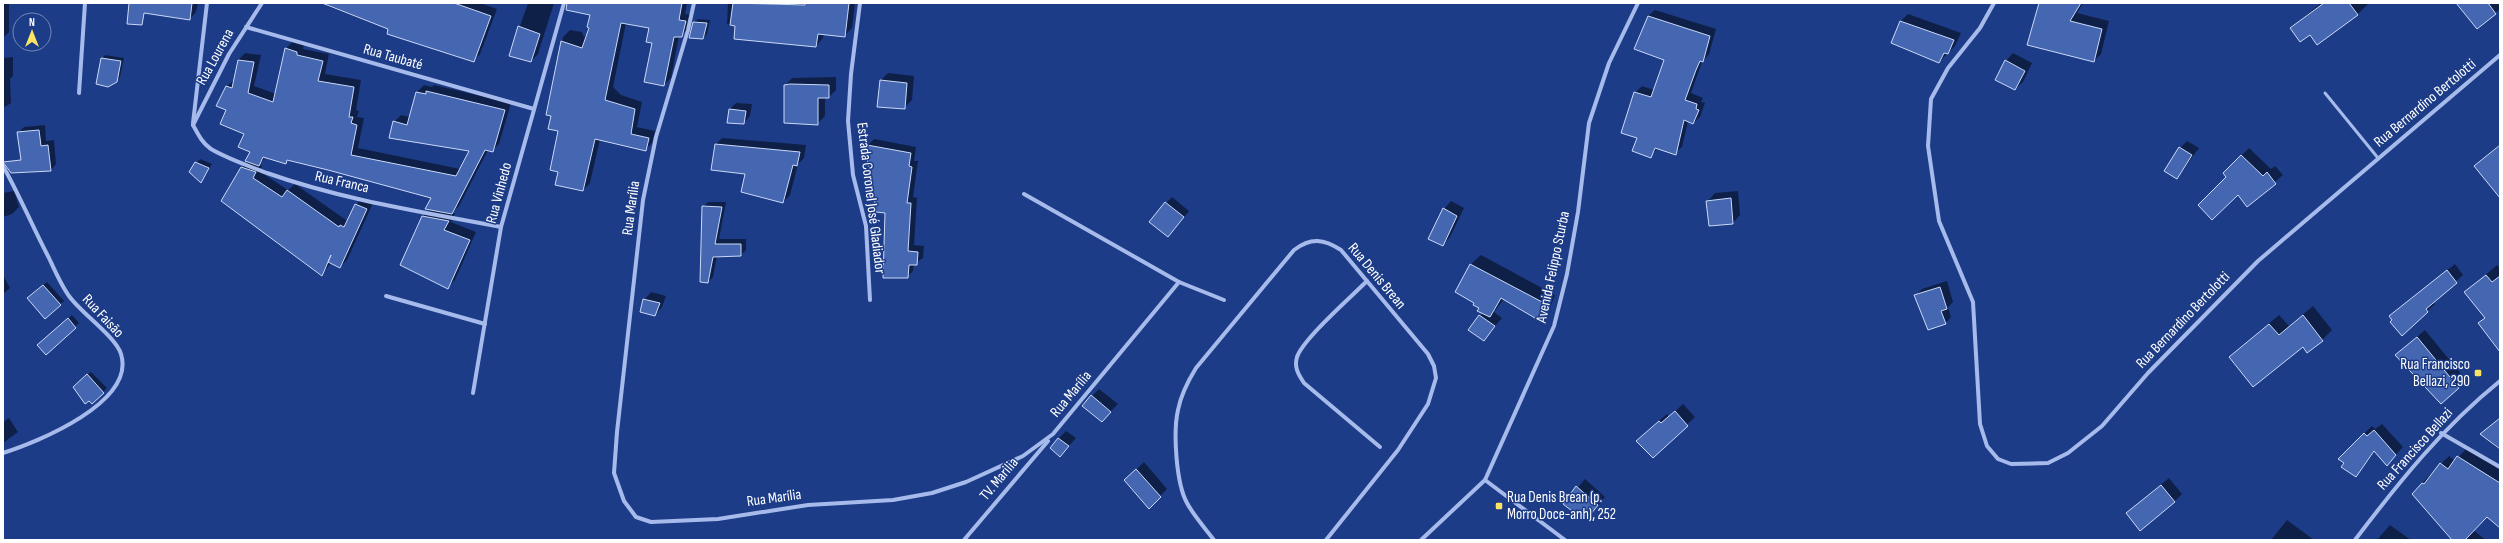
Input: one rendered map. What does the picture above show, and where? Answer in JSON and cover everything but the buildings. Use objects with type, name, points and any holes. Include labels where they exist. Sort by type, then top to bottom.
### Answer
[{"type":"street","points":[[79,94],[85,3]]},
{"type":"street","points":[[193,125],[196,84],[207,3]]},
{"type":"street","name":"Rua Lourena","points":[[193,125],[246,27],[262,3]]},
{"type":"street","name":"Rua Vinhedo","points":[[473,393],[501,227],[564,3]]},
{"type":"street","name":"Rua Marília","points":[[694,3],[688,30],[656,137],[643,200],[617,432],[614,473],[624,501],[636,517],[651,522],[718,519],[801,506],[893,500],[932,493],[966,482],[1023,456],[1053,434],[1179,282]]},
{"type":"street","name":"Estrada Coronel José Gladiador","points":[[860,3],[851,74],[848,121],[853,175],[866,226],[870,300]]},
{"type":"street","name":"Avenida Felippo Sturba","points":[[1485,480],[1554,326],[1567,274],[1577,220],[1589,123],[1609,63],[1638,3]]},
{"type":"street","name":"Rua Bernardino Bertolotti","points":[[1994,3],[1980,28],[1948,68],[1931,99],[1928,146],[1939,221],[1973,302],[1980,424],[1987,446],[1998,459],[2011,464],[2048,463],[2068,453],[2102,426],[2148,373],[2258,261],[2500,55]]},
{"type":"street","name":"Rua Taubaté","points":[[246,27],[534,109]]},
{"type":"street","name":"Rua Franca","points":[[193,125],[201,139],[211,149],[244,164],[292,182],[337,195],[501,227]]},
{"type":"street","name":"Rua Faisão","points":[[3,166],[68,296],[108,336],[121,353],[124,368],[115,386],[94,407],[47,437],[3,453]]},
{"type":"street","points":[[1024,194],[1179,282],[1224,300]]},
{"type":"street","name":"Rua Denis Brean","points":[[1214,540],[1186,502],[1180,482],[1176,440],[1177,410],[1183,390],[1193,373],[1284,262],[1302,243],[1314,240],[1328,241],[1342,250],[1428,354],[1434,366],[1436,378],[1434,389],[1428,404],[1398,450],[1326,540]]},
{"type":"street","points":[[1367,281],[1302,347],[1296,365],[1298,374],[1304,383],[1380,447]]},
{"type":"street","points":[[386,296],[485,324]]},
{"type":"street","name":"Rua Francisco Bellazi","points":[[2355,540],[2408,470],[2441,433],[2500,381]]},
{"type":"street","points":[[2441,433],[2500,467]]},
{"type":"street","name":"TV. Marilia","points":[[964,540],[1053,434]]},
{"type":"street","points":[[1421,540],[1485,480],[1565,540]]},
{"type":"lane","points":[[2325,93],[2378,158]]},
{"type":"place","name":"Rua Francisco Bellazi, 290","points":[[2478,373]]},
{"type":"place","name":"Rua Denis Brean (p. Morro Doce-anh), 252","points":[[1499,506]]}]
